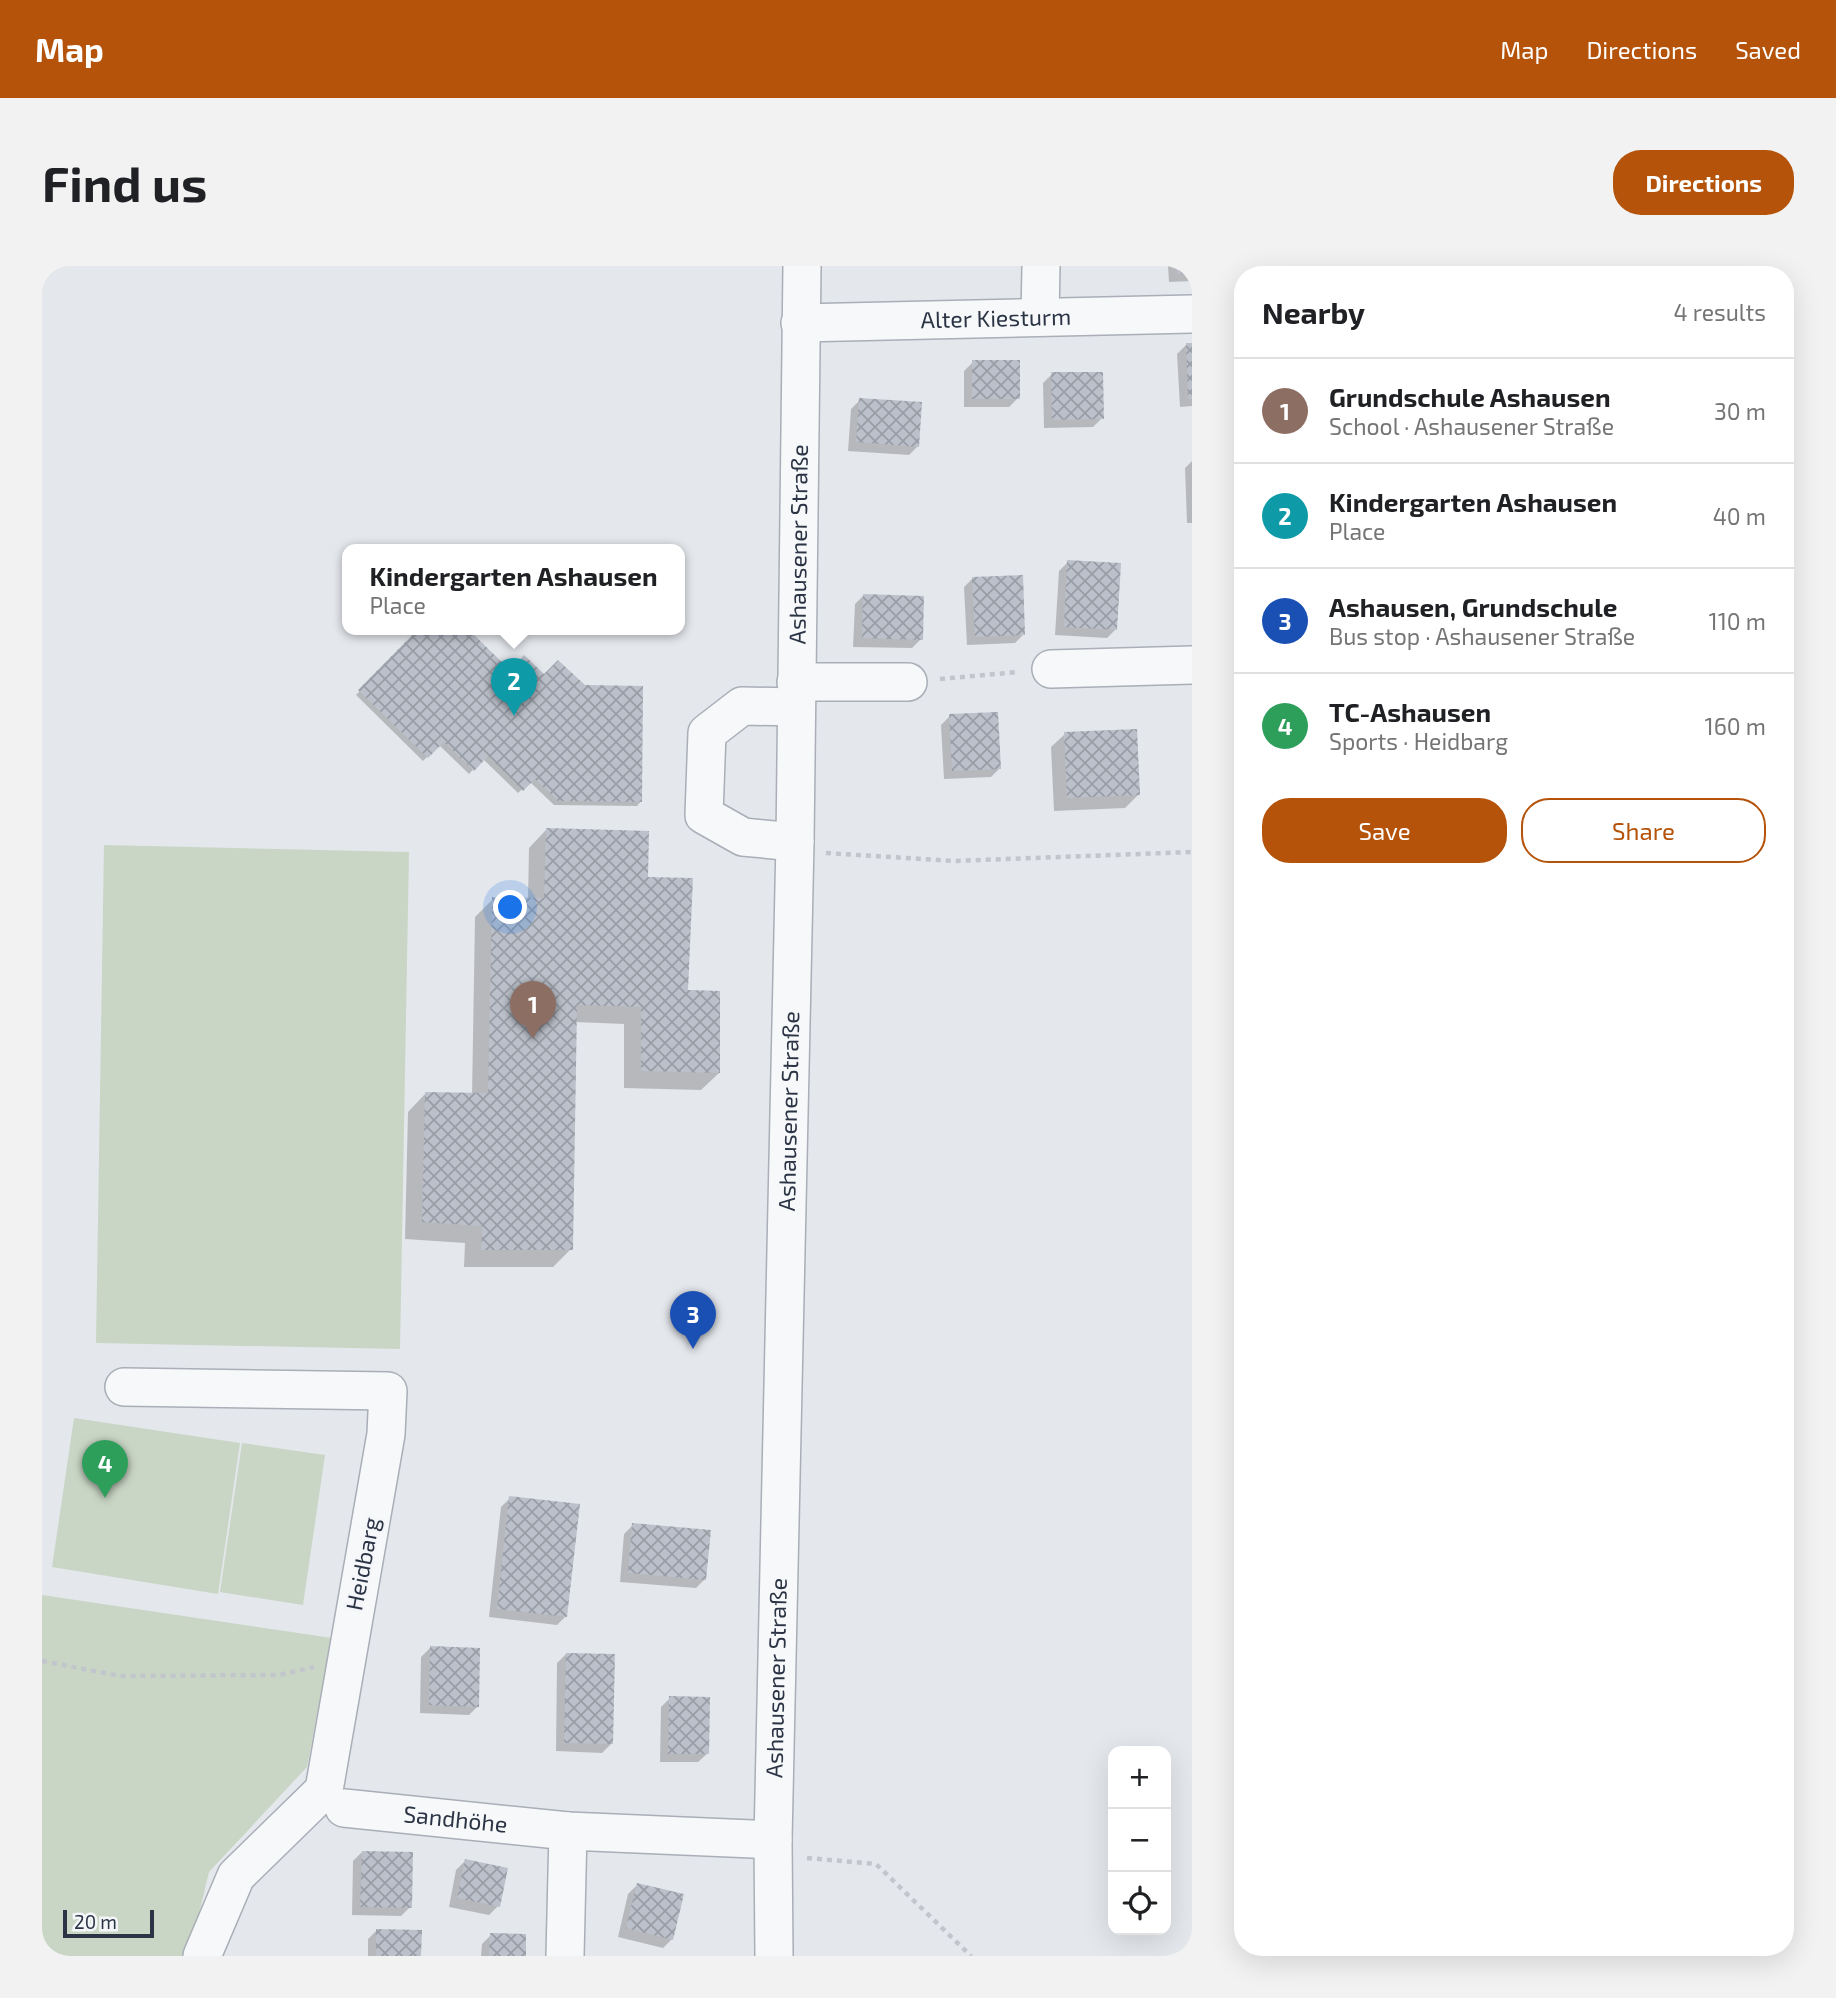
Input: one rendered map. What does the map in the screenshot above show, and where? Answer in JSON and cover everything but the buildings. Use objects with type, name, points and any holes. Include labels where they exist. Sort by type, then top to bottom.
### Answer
[{"type":"street","name":"Ashausener Straße","points":[[774,1956],[773,1847],[795,846],[802,266]]},
{"type":"street","points":[[1040,317],[1041,266]]},
{"type":"street","name":"Alter Kiesturm","points":[[800,323],[1192,314]]},
{"type":"street","points":[[1051,669],[1192,665]]},
{"type":"street","points":[[795,846],[743,837],[704,815],[707,733],[742,706],[796,694],[908,682]]},
{"type":"street","name":"Heidbarg","points":[[124,1387],[388,1391],[386,1434],[324,1790],[236,1876],[202,1956]]},
{"type":"street","name":"Sandhöhe","points":[[344,1808],[568,1831],[773,1847]]},
{"type":"street","points":[[565,1956],[568,1831]]},
{"type":"path","points":[[908,682],[1051,669]]},
{"type":"path","points":[[795,846],[954,861],[1192,852]]},
{"type":"path","points":[[42,1661],[120,1676],[186,1676],[279,1675],[345,1660]]},
{"type":"path","points":[[773,1847],[876,1864],[971,1956]]},
{"type":"green space","points":[[104,845],[409,852],[400,1349],[96,1343]]},
{"type":"green space","points":[[74,1418],[240,1443],[218,1594],[52,1567]]},
{"type":"green space","points":[[242,1443],[325,1455],[303,1605],[220,1592]]},
{"type":"green space","points":[[42,1595],[332,1638],[307,1767],[209,1872],[189,1956],[42,1956]]},
{"type":"place","name":"Kindergarten Ashausen","points":[[514,716]]},
{"type":"place","name":"Grundschule Ashausen","points":[[533,1039]]},
{"type":"place","name":"Ashausen, Grundschule","points":[[693,1349]]},
{"type":"place","name":"TC-Ashausen","points":[[105,1498]]}]
